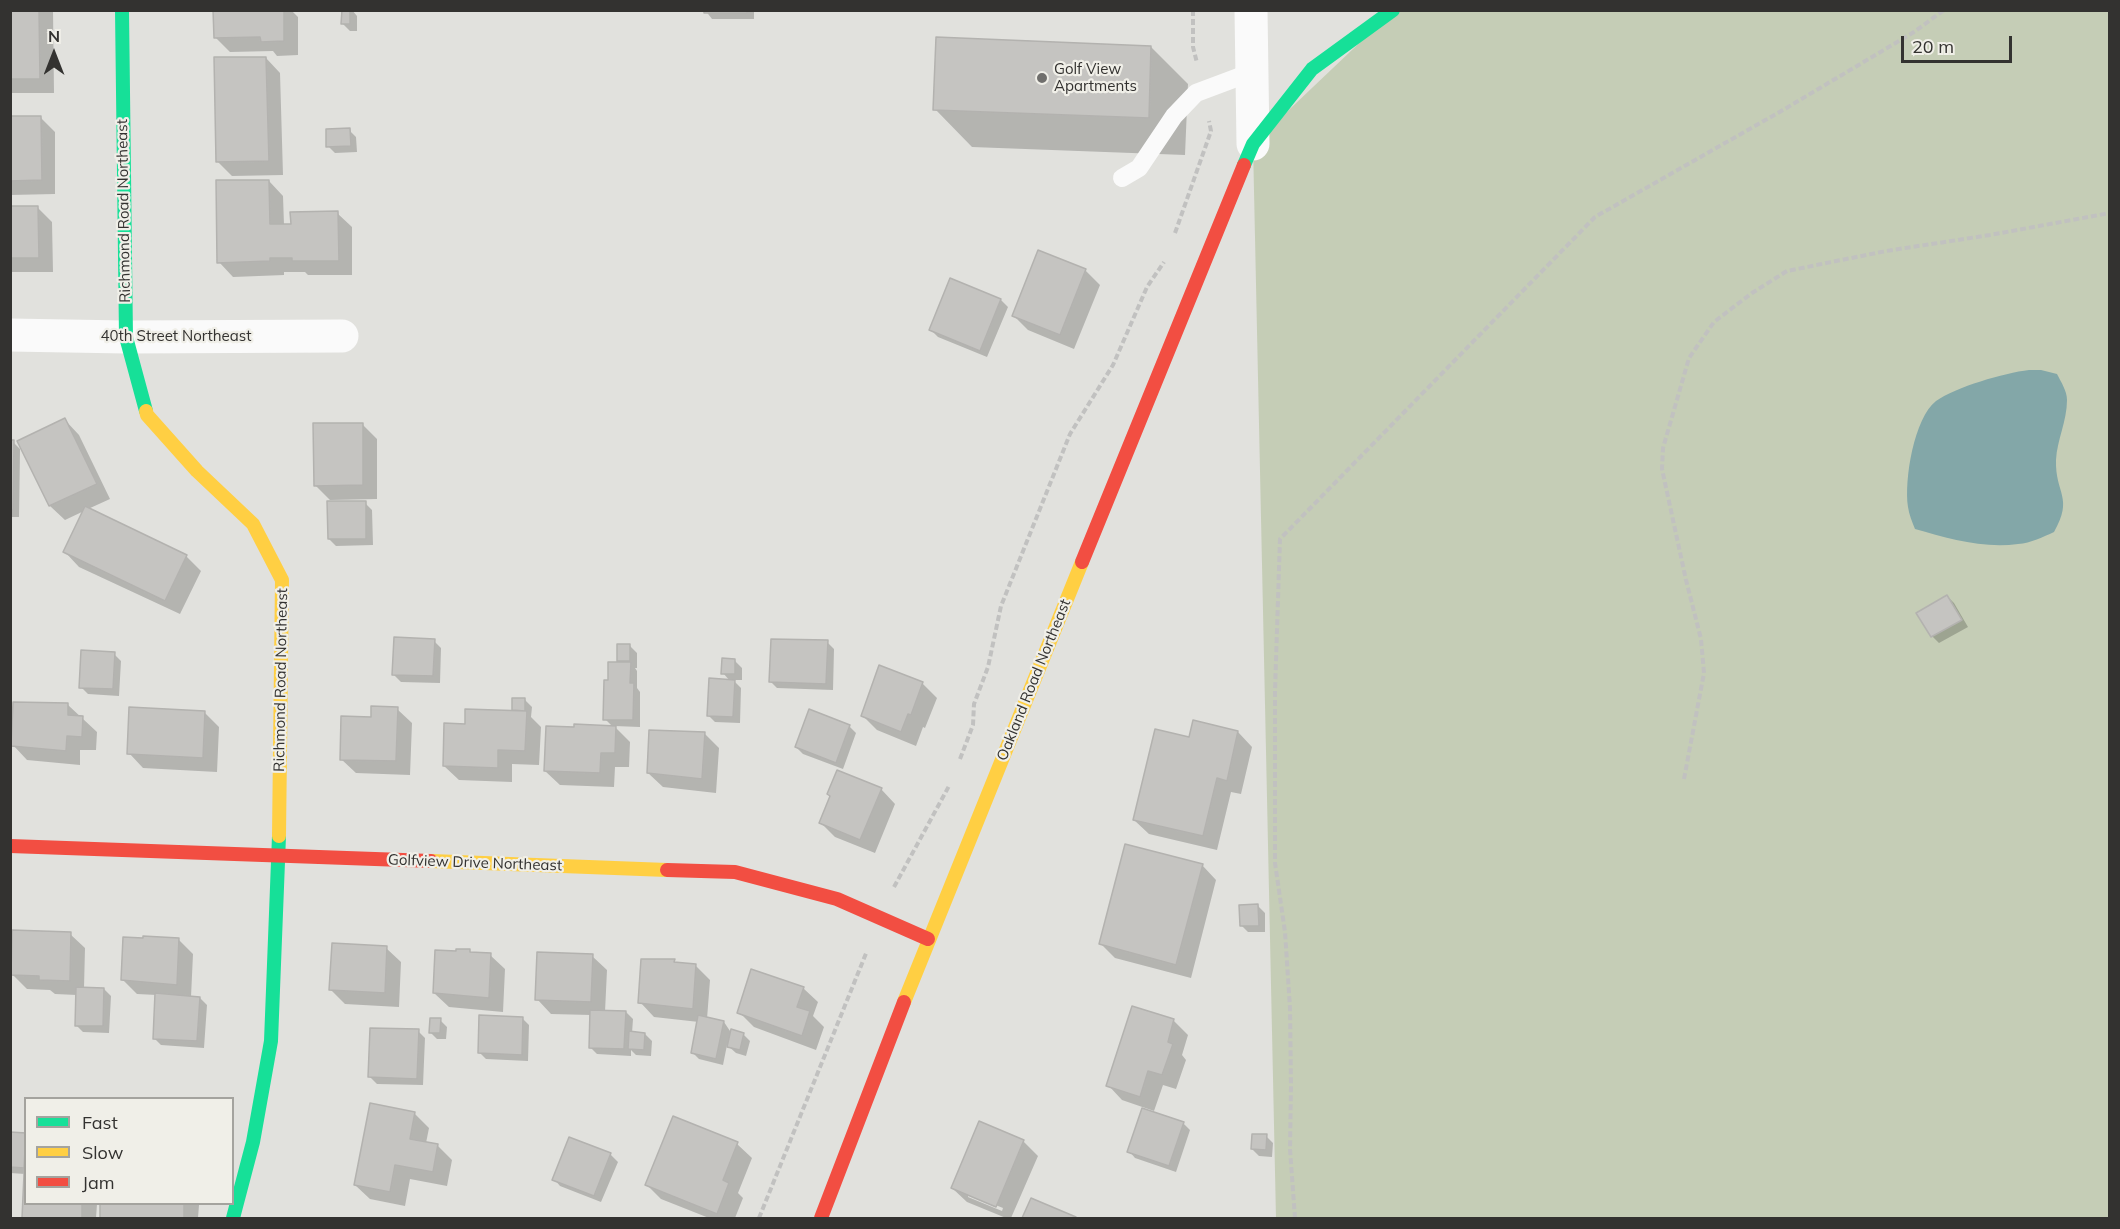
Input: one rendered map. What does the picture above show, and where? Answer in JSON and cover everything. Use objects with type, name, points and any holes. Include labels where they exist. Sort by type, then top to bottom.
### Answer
[{"type":"street","name":"Richmond Road Northeast","points":[[122,10],[126,337],[147,415],[197,471],[253,524],[282,580],[279,856],[272,1041],[253,1142],[233,1218]]},
{"type":"street","points":[[1251,10],[1253,144]]},
{"type":"street","name":"Oakland Road Northeast","points":[[820,1218],[928,939],[1253,144],[1312,69],[1393,10]]},
{"type":"street","name":"40th Street Northeast","points":[[10,335],[342,336]]},
{"type":"street","name":"Golfview Drive Northeast","points":[[10,846],[735,872],[837,898],[928,939]]},
{"type":"lane","points":[[1122,178],[1139,168],[1174,116],[1196,93],[1252,72]]},
{"type":"path","points":[[1173,238],[1211,131],[1193,47],[1193,10]]},
{"type":"path","points":[[1295,1218],[1290,1149],[1292,1086],[1290,1008],[1285,932],[1275,862],[1275,691],[1280,539],[1595,217],[1783,110],[1914,32],[1944,10]]},
{"type":"path","points":[[1684,779],[1704,673],[1701,639],[1662,469],[1663,447],[1689,358],[1714,322],[1752,293],[1787,271],[1886,251],[1979,237],[2109,213]]},
{"type":"path","points":[[957,765],[973,725],[974,704],[988,666],[1001,606],[1070,435],[1113,365],[1147,287],[1166,259]]},
{"type":"path","points":[[890,895],[953,776]]},
{"type":"path","points":[[759,1218],[867,950]]},
{"type":"green space","points":[[1393,11],[2109,11],[2109,1218],[1276,1218],[1253,144]]},
{"type":"water","points":[[2029,370],[2057,374],[2067,397],[2067,408],[2056,460],[2063,511],[2054,532],[2037,540],[2023,543],[1992,545],[1965,542],[1915,529],[1908,507],[1909,466],[1916,435],[1928,409],[1936,401],[1968,386],[1994,377]]},
{"type":"building","points":[[10,10],[39,10],[40,79],[10,79]]},
{"type":"building","points":[[213,10],[284,10],[284,41],[261,42],[260,37],[214,38]]},
{"type":"building","points":[[342,10],[350,10],[350,24],[341,24]]},
{"type":"building","points":[[704,10],[747,10],[747,13],[704,13]]},
{"type":"building","name":"Golf View Apartments","points":[[936,37],[1151,46],[1149,118],[933,110]]},
{"type":"building","points":[[214,57],[266,57],[269,161],[216,162]]},
{"type":"building","points":[[10,116],[41,116],[42,180],[10,181]]},
{"type":"building","points":[[350,128],[351,146],[326,147],[326,129]]},
{"type":"building","points":[[216,180],[269,180],[270,224],[291,224],[290,212],[338,211],[339,261],[292,261],[292,258],[270,258],[270,261],[217,263]]},
{"type":"building","points":[[10,206],[38,206],[39,258],[10,258]]},
{"type":"building","points":[[1038,250],[1086,269],[1060,335],[1012,316]]},
{"type":"building","points":[[950,278],[1001,299],[980,351],[929,330]]},
{"type":"building","points":[[65,418],[97,484],[49,506],[17,441]]},
{"type":"building","points":[[313,423],[363,423],[363,485],[314,486]]},
{"type":"building","points":[[10,440],[14,440],[13,510],[10,510]]},
{"type":"building","points":[[327,501],[366,501],[366,539],[328,539]]},
{"type":"building","points":[[85,506],[187,555],[165,601],[63,552]]},
{"type":"building","points":[[1947,595],[1962,620],[1931,637],[1916,613]]},
{"type":"building","points":[[394,637],[435,639],[433,676],[392,675]]},
{"type":"building","points":[[771,639],[828,640],[826,684],[769,682]]},
{"type":"building","points":[[617,644],[630,644],[630,661],[617,661]]},
{"type":"building","points":[[81,650],[115,652],[113,689],[79,688]]},
{"type":"building","points":[[722,658],[735,659],[735,674],[721,674]]},
{"type":"building","points":[[608,662],[631,662],[630,683],[634,683],[633,720],[603,720],[604,680],[608,680]]},
{"type":"building","points":[[879,665],[923,682],[911,715],[908,714],[901,732],[861,716]]},
{"type":"building","points":[[709,678],[735,680],[733,717],[707,716]]},
{"type":"building","points":[[512,698],[525,698],[525,711],[512,710]]},
{"type":"building","points":[[13,702],[68,703],[68,715],[83,716],[82,737],[67,736],[66,751],[11,746]]},
{"type":"building","points":[[371,706],[398,707],[396,761],[340,760],[341,716],[371,717]]},
{"type":"building","points":[[129,707],[205,711],[203,758],[127,754]]},
{"type":"building","points":[[465,709],[527,711],[525,751],[498,750],[498,768],[443,766],[444,723],[465,724]]},
{"type":"building","points":[[809,709],[850,725],[836,763],[795,747]]},
{"type":"building","points":[[1193,720],[1238,731],[1227,781],[1217,778],[1203,836],[1133,820],[1155,729],[1189,737]]},
{"type":"building","points":[[574,724],[616,726],[615,753],[601,753],[600,773],[544,771],[546,726],[574,727]]},
{"type":"building","points":[[649,730],[705,732],[702,779],[647,773]]},
{"type":"building","points":[[837,770],[882,788],[860,840],[819,823]]},
{"type":"building","points":[[1125,844],[1203,864],[1176,965],[1099,944]]},
{"type":"building","points":[[1258,904],[1259,926],[1240,926],[1239,905]]},
{"type":"building","points":[[12,930],[71,932],[70,981],[39,980],[39,976],[11,975]]},
{"type":"building","points":[[143,936],[179,938],[177,985],[121,980],[123,937],[143,938]]},
{"type":"building","points":[[332,943],[387,946],[385,993],[329,990]]},
{"type":"building","points":[[456,949],[491,953],[489,998],[433,993],[435,950],[456,951]]},
{"type":"building","points":[[537,952],[593,954],[591,1002],[535,1000]]},
{"type":"building","points":[[641,959],[675,959],[674,962],[696,964],[693,1009],[638,1003]]},
{"type":"building","points":[[751,969],[804,987],[797,1007],[810,1011],[802,1036],[737,1013]]},
{"type":"building","points":[[76,987],[104,988],[103,1026],[75,1026]]},
{"type":"building","points":[[155,993],[200,997],[197,1041],[153,1039]]},
{"type":"building","points":[[1132,1006],[1174,1019],[1168,1042],[1173,1044],[1162,1075],[1148,1071],[1140,1097],[1106,1086]]},
{"type":"building","points":[[590,1010],[626,1011],[624,1049],[589,1048]]},
{"type":"building","points":[[479,1015],[523,1017],[522,1055],[478,1053]]},
{"type":"building","points":[[698,1015],[724,1021],[716,1059],[691,1053]]},
{"type":"building","points":[[430,1018],[441,1018],[440,1033],[429,1033]]},
{"type":"building","points":[[370,1028],[419,1029],[417,1079],[368,1077]]},
{"type":"building","points":[[731,1029],[744,1033],[740,1050],[727,1047]]},
{"type":"building","points":[[629,1031],[645,1033],[644,1050],[628,1049]]},
{"type":"building","points":[[370,1103],[415,1112],[410,1139],[438,1144],[433,1172],[395,1165],[390,1192],[354,1185]]},
{"type":"building","points":[[1142,1108],[1184,1122],[1169,1166],[1127,1152]]},
{"type":"building","points":[[673,1116],[738,1142],[723,1180],[729,1183],[717,1214],[645,1185]]},
{"type":"building","points":[[979,1121],[1024,1140],[996,1207],[951,1188]]},
{"type":"building","points":[[10,1132],[24,1133],[24,1168],[10,1167]]},
{"type":"building","points":[[1252,1134],[1267,1134],[1266,1150],[1251,1149]]},
{"type":"building","points":[[569,1137],[611,1153],[594,1196],[552,1180]]},
{"type":"building","points":[[24,1174],[24,1205],[82,1205],[82,1218],[22,1218]]},
{"type":"building","points":[[1031,1198],[1076,1217],[1022,1218]]},
{"type":"building","points":[[100,1205],[184,1205],[184,1218],[100,1218]]},
{"type":"traffic: fast","points":[[122,10],[126,337],[146,411]]},
{"type":"traffic: fast","points":[[1244,165],[1253,144],[1312,69],[1393,10]]},
{"type":"traffic: fast","points":[[233,1218],[253,1142],[271,1041],[279,836]]},
{"type":"traffic: slow","points":[[146,411],[147,415],[197,471],[253,524],[282,580],[279,836]]},
{"type":"traffic: slow","points":[[904,1002],[1082,562]]},
{"type":"traffic: slow","points":[[431,861],[667,870]]},
{"type":"traffic: jam","points":[[1082,562],[1244,165]]},
{"type":"traffic: jam","points":[[10,846],[431,861]]},
{"type":"traffic: jam","points":[[667,870],[735,872],[837,899],[928,939]]},
{"type":"traffic: jam","points":[[821,1218],[904,1002]]},
{"type":"place","name":"Golf View Apartments","points":[[1042,78]]}]
